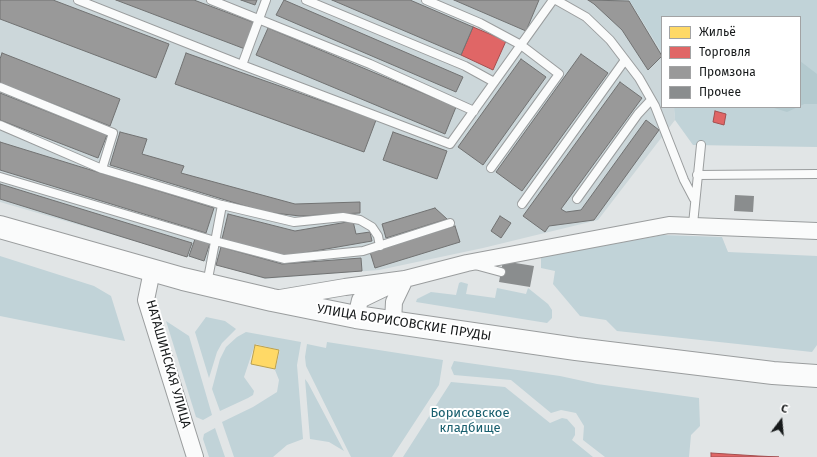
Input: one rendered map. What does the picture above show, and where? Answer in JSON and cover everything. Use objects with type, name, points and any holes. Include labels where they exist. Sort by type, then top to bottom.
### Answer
[{"type":"main road","name":"УЛИЦА БОРИСОВСКИЕ ПРУДЫ","points":[[0,227],[152,271],[272,300],[356,317],[576,350],[773,373],[817,376]]},
{"type":"street","points":[[272,300],[345,287],[406,279],[467,263],[669,225],[693,224],[817,231]]},
{"type":"street","name":"НАТАШИНСКАЯ УЛИЦА","points":[[152,271],[146,300],[195,457]]},
{"type":"street","points":[[356,317],[360,300],[406,279]]},
{"type":"street","points":[[393,322],[394,302],[406,279]]},
{"type":"lane","points":[[78,0],[242,65],[450,144],[555,0],[586,17],[610,40],[639,78],[651,100],[684,180],[694,199]]},
{"type":"lane","points":[[211,0],[260,18],[370,64],[474,111]]},
{"type":"lane","points":[[242,65],[266,0]]},
{"type":"lane","points":[[306,0],[465,66],[494,82]]},
{"type":"lane","points":[[426,0],[480,23],[521,45],[559,74],[491,168]]},
{"type":"lane","points":[[522,204],[625,60]]},
{"type":"lane","points":[[0,87],[113,133],[102,168]]},
{"type":"lane","points":[[577,199],[638,114],[651,100]]},
{"type":"lane","points":[[0,125],[102,168],[222,205],[294,222],[342,217],[360,220],[372,227],[378,236],[380,246]]},
{"type":"lane","points":[[693,224],[694,199],[701,146]]},
{"type":"lane","points":[[697,175],[817,174]]},
{"type":"lane","points":[[0,177],[215,241],[284,259],[363,251],[450,223]]},
{"type":"lane","points":[[207,284],[222,205]]},
{"type":"lane","points":[[467,263],[501,272]]},
{"type":"shaded area","points":[[0,0],[629,0],[661,51],[661,108],[674,108],[675,120],[598,220],[483,248],[379,270],[265,279],[0,202]]},
{"type":"shaded area","points":[[801,62],[817,74],[817,104],[804,104],[801,106]]},
{"type":"shaded area","points":[[774,108],[796,108],[787,112]]},
{"type":"green space","points":[[629,0],[817,0],[817,147],[693,145],[675,120],[674,108],[801,108],[801,16],[661,16],[661,51]]},
{"type":"green space","points":[[663,235],[722,237],[728,252],[817,256],[817,345],[812,352],[617,331],[606,320],[580,316],[553,284],[555,271],[541,268],[541,257]]},
{"type":"green space","points":[[0,256],[94,286],[111,296],[125,341],[0,316]]},
{"type":"green space","points":[[461,282],[468,284],[466,294],[495,298],[497,288],[526,294],[528,288],[548,304],[552,310],[552,318],[547,323],[416,302],[417,299],[431,292],[456,295],[459,283]]},
{"type":"green space","points":[[206,317],[225,321],[236,329],[222,343],[217,352],[209,378],[195,332]]},
{"type":"green space","points":[[166,321],[189,336],[212,415],[203,420],[196,417]]},
{"type":"green space","points":[[246,332],[301,342],[297,365],[303,439],[287,445],[273,457],[234,457],[222,422],[253,407],[277,392],[279,380],[275,370],[280,350],[255,344],[244,377],[254,391],[253,395],[248,398],[220,411],[212,389],[220,359],[226,347],[237,337]]},
{"type":"green space","points":[[327,342],[443,360],[439,385],[392,457],[351,457],[306,366],[305,357],[307,344],[326,348]]},
{"type":"green space","points":[[454,361],[560,376],[597,384],[699,398],[700,426],[691,435],[689,457],[605,457],[583,440],[584,426],[576,413],[561,410],[551,413],[511,380],[454,375],[451,368]]},
{"type":"green space","points":[[305,379],[344,451],[329,442],[310,439]]},
{"type":"green space","name":"Борисовское кладбище","points":[[451,382],[505,387],[550,423],[562,418],[567,419],[575,428],[575,435],[572,440],[593,457],[403,457]]},
{"type":"green space","points":[[215,428],[225,457],[209,457],[203,439],[204,434]]},
{"type":"building: Жильё","points":[[255,345],[279,350],[275,369],[251,364]]},
{"type":"building: Торговля","points":[[473,27],[506,41],[493,70],[461,55]]},
{"type":"building: Торговля","points":[[715,111],[726,114],[724,125],[713,122]]},
{"type":"building: Торговля","points":[[711,453],[758,456],[779,457],[711,457]]},
{"type":"building: Промзона","points":[[0,0],[53,0],[169,44],[156,78],[0,19]]},
{"type":"building: Промзона","points":[[116,0],[194,0],[255,23],[245,49]]},
{"type":"building: Промзона","points":[[241,0],[257,0],[255,5]]},
{"type":"building: Промзона","points":[[284,0],[463,77],[456,92],[276,15]]},
{"type":"building: Промзона","points":[[332,0],[410,0],[473,27],[461,55]]},
{"type":"building: Промзона","points":[[454,0],[539,0],[526,31]]},
{"type":"building: Промзона","points":[[588,0],[629,1],[661,54],[661,57],[648,70],[622,30]]},
{"type":"building: Промзона","points":[[268,28],[456,107],[445,134],[256,55]]},
{"type":"building: Промзона","points":[[2,53],[120,99],[110,126],[0,83],[0,59]]},
{"type":"building: Промзона","points":[[186,53],[376,120],[364,152],[175,84]]},
{"type":"building: Промзона","points":[[581,54],[608,73],[522,191],[496,172]]},
{"type":"building: Промзона","points":[[521,59],[546,77],[483,165],[458,147]]},
{"type":"building: Промзона","points":[[620,82],[642,98],[561,209],[566,212],[581,210],[646,120],[659,130],[594,220],[549,226],[545,232],[523,216]]},
{"type":"building: Промзона","points":[[0,93],[107,135],[98,158],[0,120]]},
{"type":"building: Промзона","points":[[120,132],[147,139],[142,154],[184,166],[181,173],[295,204],[360,202],[360,213],[300,216],[265,212],[110,165]]},
{"type":"building: Промзона","points":[[393,132],[447,151],[437,179],[383,160]]},
{"type":"building: Промзона","points":[[0,142],[214,208],[206,233],[0,170]]},
{"type":"building: Промзона","points":[[0,184],[192,243],[187,257],[0,199]]},
{"type":"building: Промзона","points":[[435,208],[447,219],[386,238],[382,224]]},
{"type":"building: Промзона","points":[[228,214],[295,231],[353,221],[356,234],[370,232],[372,241],[286,256],[222,239]]},
{"type":"building: Промзона","points":[[500,216],[511,223],[501,238],[491,231]]},
{"type":"building: Промзона","points":[[455,226],[460,242],[375,268],[370,252]]},
{"type":"building: Промзона","points":[[195,239],[210,243],[204,261],[189,256]]},
{"type":"building: Промзона","points":[[221,247],[282,264],[361,258],[362,271],[265,278],[216,265]]},
{"type":"building: Прочее","points":[[735,195],[754,196],[753,212],[734,211]]},
{"type":"building: Прочее","points":[[503,261],[534,266],[530,287],[499,282]]}]
